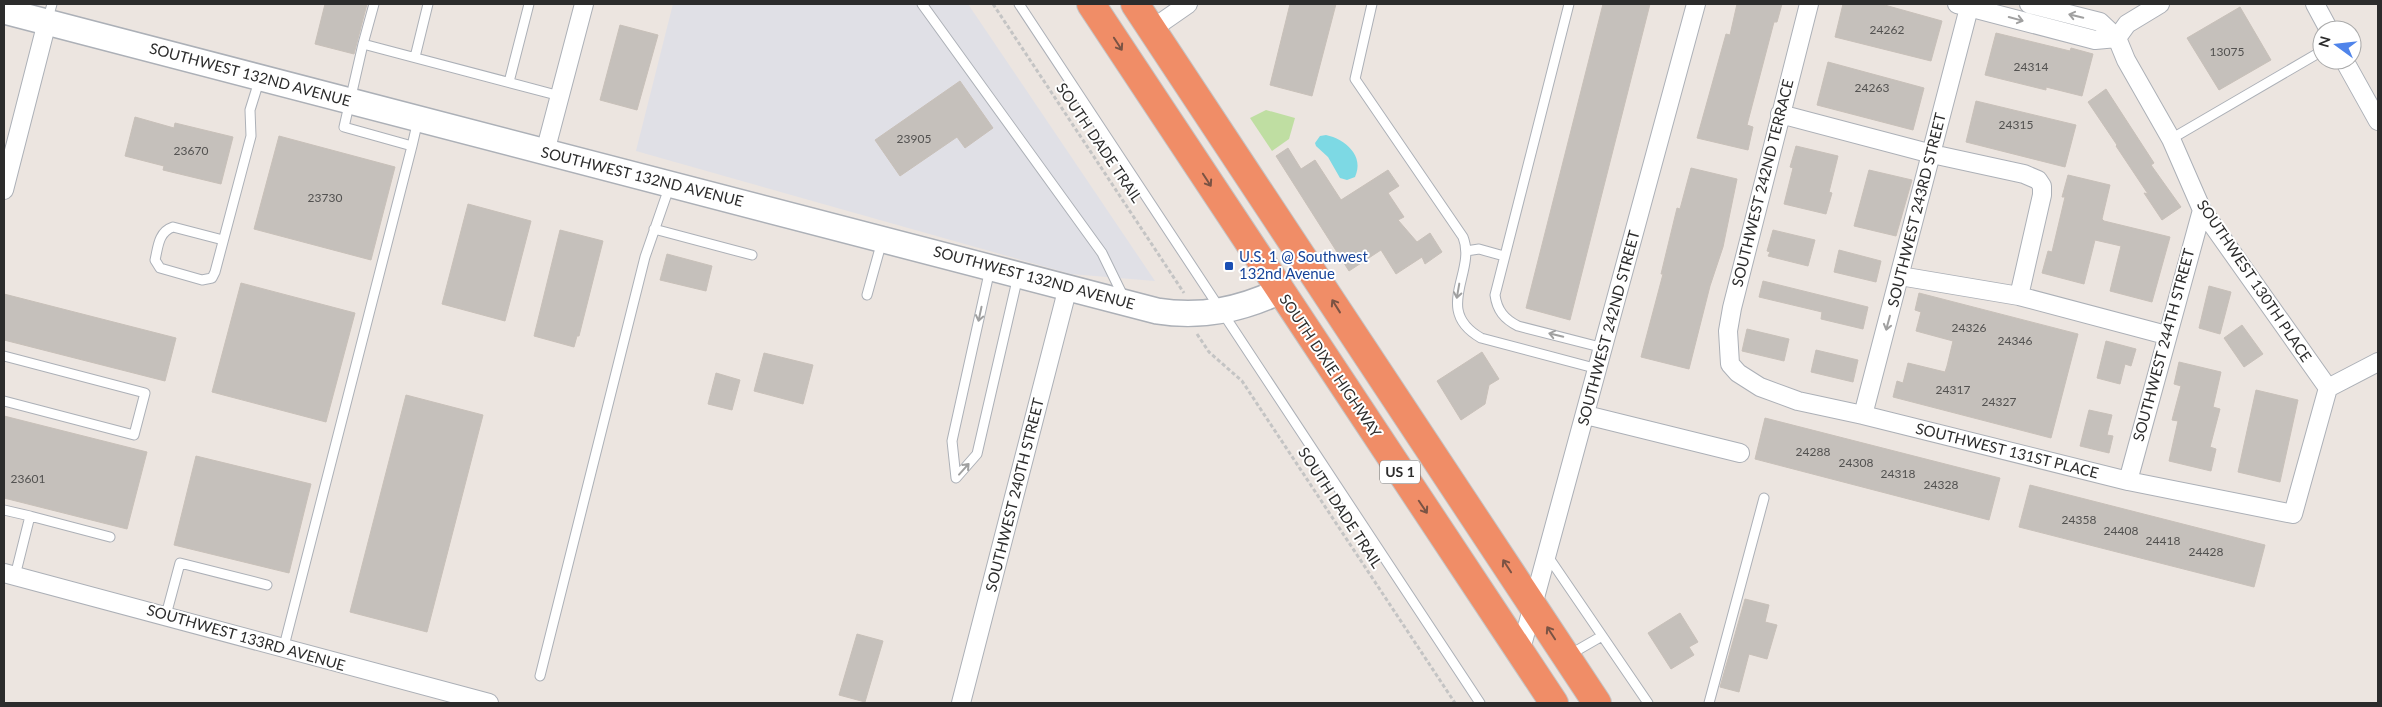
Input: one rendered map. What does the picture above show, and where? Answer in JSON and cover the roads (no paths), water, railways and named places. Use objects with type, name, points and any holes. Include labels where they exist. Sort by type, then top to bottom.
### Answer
[{"type":"highway","name":"SOUTH DIXIE HIGHWAY","points":[[1091,4],[1554,703]]},
{"type":"highway","name":"US 1","points":[[1135,4],[1598,703]]},
{"type":"highway","points":[[1152,29],[1176,90],[1197,128],[1273,244],[1282,275],[1280,291],[1301,298],[1320,315],[1404,440],[1440,464]]},
{"type":"street","points":[[545,152],[584,4]]},
{"type":"street","points":[[1152,29],[1188,4]]},
{"type":"street","name":"SOUTHWEST 242ND STREET","points":[[1520,653],[1696,4]]},
{"type":"street","name":"SOUTHWEST 242ND TERRACE","points":[[1730,364],[1728,332],[1732,308],[1809,4]]},
{"type":"street","points":[[2029,4],[2100,22],[2117,38]]},
{"type":"street","points":[[1965,5],[2095,40],[2117,38],[2127,24],[2160,4]]},
{"type":"street","points":[[2315,4],[2324,20]]},
{"type":"street","name":"SOUTHWEST 243RD STREET","points":[[1863,415],[1932,154],[1965,5]]},
{"type":"street","name":"SOUTHWEST 132ND AVENUE","points":[[4,11],[49,13],[260,78],[883,238],[1126,303],[1172,313],[1222,312],[1252,304],[1280,291]]},
{"type":"street","points":[[4,190],[49,13]]},
{"type":"street","name":"SOUTHWEST 130TH PLACE","points":[[2117,38],[2126,60],[2170,139],[2202,210],[2328,388]]},
{"type":"street","points":[[2351,70],[2371,98],[2378,121]]},
{"type":"street","points":[[1780,114],[1932,154],[2024,174],[2038,180],[2042,186],[2041,204],[2019,296]]},
{"type":"street","name":"SOUTHWEST 244TH STREET","points":[[2128,481],[2166,335],[2202,210]]},
{"type":"street","points":[[1900,276],[2019,296],[2166,335]]},
{"type":"street","name":"SOUTHWEST 240TH STREET","points":[[961,703],[1068,287]]},
{"type":"street","points":[[2328,388],[2378,362]]},
{"type":"street","name":"SOUTHWEST 131ST PLACE","points":[[1730,364],[1748,380],[1780,395],[2128,481],[2293,514],[2328,388]]},
{"type":"street","points":[[1586,415],[1740,454]]},
{"type":"street","name":"SOUTHWEST 133RD AVENUE","points":[[9,575],[166,615],[283,650],[489,703]]},
{"type":"lane","points":[[374,4],[348,101],[344,127],[412,146]]},
{"type":"lane","points":[[415,57],[428,4]]},
{"type":"lane","points":[[508,82],[530,4]]},
{"type":"lane","points":[[922,4],[1102,252],[1126,303]]},
{"type":"lane","points":[[1019,4],[1480,703]]},
{"type":"lane","points":[[1372,4],[1355,78],[1466,247],[1456,296],[1458,310],[1472,333],[1498,343],[1598,369]]},
{"type":"lane","points":[[1569,4],[1495,295],[1498,308],[1509,322],[1604,348]]},
{"type":"lane","points":[[363,44],[560,96]]},
{"type":"lane","points":[[2170,139],[2312,57]]},
{"type":"lane","points":[[223,240],[172,227],[162,234],[155,260],[160,268],[207,280],[212,278],[215,272],[251,136],[250,110],[260,78]]},
{"type":"lane","points":[[283,650],[418,119]]},
{"type":"lane","points":[[540,676],[645,257],[670,184]]},
{"type":"lane","points":[[654,229],[752,254]]},
{"type":"lane","points":[[867,295],[883,238]]},
{"type":"lane","points":[[1466,247],[1505,253]]},
{"type":"lane","points":[[990,266],[952,441],[956,478],[978,454],[1019,274]]},
{"type":"lane","points":[[4,356],[145,393],[134,435],[4,401]]},
{"type":"lane","points":[[1709,703],[1764,498]]},
{"type":"lane","points":[[4,510],[110,536]]},
{"type":"lane","points":[[9,575],[30,516]]},
{"type":"lane","points":[[1548,555],[1648,703]]},
{"type":"lane","points":[[166,615],[180,563],[267,585]]},
{"type":"lane","points":[[1566,656],[1602,636]]},
{"type":"water","points":[[1326,135],[1340,140],[1351,150],[1357,162],[1355,177],[1347,180],[1340,178],[1328,157],[1316,146],[1315,143],[1320,136]]},
{"type":"place","name":"U.S. 1 @ Southwest 132nd Avenue","points":[[1229,266]]}]
